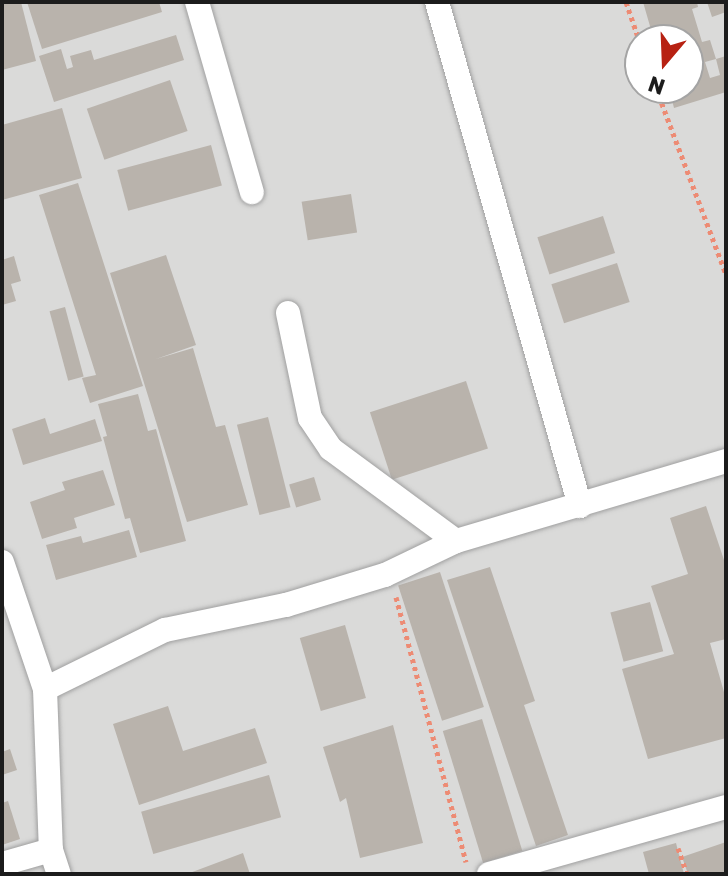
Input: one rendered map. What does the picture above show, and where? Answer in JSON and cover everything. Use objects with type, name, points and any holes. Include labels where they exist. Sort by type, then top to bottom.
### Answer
[{"type":"street","points":[[197,2],[252,192]]},
{"type":"street","points":[[437,2],[580,506]]},
{"type":"street","points":[[288,313],[310,418],[331,449],[456,541]]},
{"type":"street","points":[[45,689],[165,630],[286,605],[385,575],[456,541],[726,461]]},
{"type":"street","points":[[2,562],[45,689],[51,850],[59,874]]},
{"type":"street","points":[[489,874],[726,807]]},
{"type":"street","points":[[2,864],[51,850]]},
{"type":"path","points":[[626,2],[634,24]]},
{"type":"path","points":[[662,104],[726,274]]},
{"type":"path","points":[[385,575],[400,604],[470,874]]},
{"type":"shaded area","points":[[2,2],[726,2],[726,874],[2,874]]},
{"type":"building","points":[[2,2],[21,2],[36,61],[2,70]]},
{"type":"building","points":[[27,2],[159,2],[162,12],[42,49]]},
{"type":"building","points":[[643,2],[697,2],[698,7],[692,9],[697,24],[649,24]]},
{"type":"building","points":[[707,2],[726,2],[726,12],[712,17]]},
{"type":"building","points":[[176,35],[184,60],[54,102],[39,56],[61,49],[67,69],[73,67],[70,56],[91,50],[94,60]]},
{"type":"building","points":[[710,40],[716,59],[726,56],[726,92],[704,99],[704,42]],"holes":[[[716,59],[720,75],[710,78],[705,62]]]},
{"type":"building","points":[[170,80],[188,131],[104,160],[87,109]]},
{"type":"building","points":[[62,108],[82,178],[2,200],[2,125]]},
{"type":"building","points":[[211,145],[222,186],[128,211],[117,170]]},
{"type":"building","points":[[78,183],[143,386],[90,403],[82,378],[96,375],[39,195]]},
{"type":"building","points":[[351,194],[357,233],[308,240],[302,202]]},
{"type":"building","points":[[603,216],[615,253],[549,274],[537,237]]},
{"type":"building","points":[[166,255],[196,345],[156,359],[193,348],[216,427],[225,425],[248,505],[187,522],[110,273]]},
{"type":"building","points":[[14,256],[21,281],[11,284],[16,301],[2,305],[2,260]]},
{"type":"building","points":[[617,263],[630,302],[564,323],[551,284]]},
{"type":"building","points":[[65,307],[84,377],[68,381],[50,311]]},
{"type":"building","points":[[466,381],[488,449],[392,480],[370,412]]},
{"type":"building","points":[[138,394],[148,431],[156,429],[186,541],[140,553],[130,518],[125,519],[103,437],[107,436],[98,404]]},
{"type":"building","points":[[268,417],[290,507],[259,515],[237,425]]},
{"type":"building","points":[[45,418],[50,434],[95,419],[102,441],[23,465],[12,429]]},
{"type":"building","points":[[103,470],[115,505],[74,518],[77,528],[42,539],[30,502],[65,490],[62,482]]},
{"type":"building","points":[[314,477],[321,500],[296,508],[289,485]]},
{"type":"building","points":[[706,506],[726,566],[726,639],[710,643],[726,699],[726,738],[648,759],[622,669],[674,654],[651,586],[688,574],[670,518]]},
{"type":"building","points":[[129,530],[137,557],[56,580],[46,545],[81,536],[83,543]]},
{"type":"building","points":[[490,567],[535,701],[524,705],[568,835],[536,846],[447,580]]},
{"type":"building","points":[[440,572],[484,707],[442,721],[398,586]]},
{"type":"building","points":[[650,602],[663,651],[624,662],[610,613]]},
{"type":"building","points":[[345,625],[366,698],[321,711],[300,638]]},
{"type":"building","points":[[168,706],[183,751],[255,728],[267,763],[139,805],[113,724]]},
{"type":"building","points":[[482,719],[522,851],[483,863],[443,731]]},
{"type":"building","points":[[393,725],[423,843],[360,858],[346,798],[340,802],[323,747]]},
{"type":"building","points":[[10,749],[17,770],[2,775],[2,752]]},
{"type":"building","points":[[269,775],[281,817],[153,854],[141,812]]},
{"type":"building","points":[[8,801],[20,839],[2,845],[2,803]]},
{"type":"building","points":[[726,842],[726,874],[688,874],[682,857]]},
{"type":"building","points":[[676,843],[684,874],[649,874],[643,852]]},
{"type":"building","points":[[243,853],[250,874],[187,874]]}]
